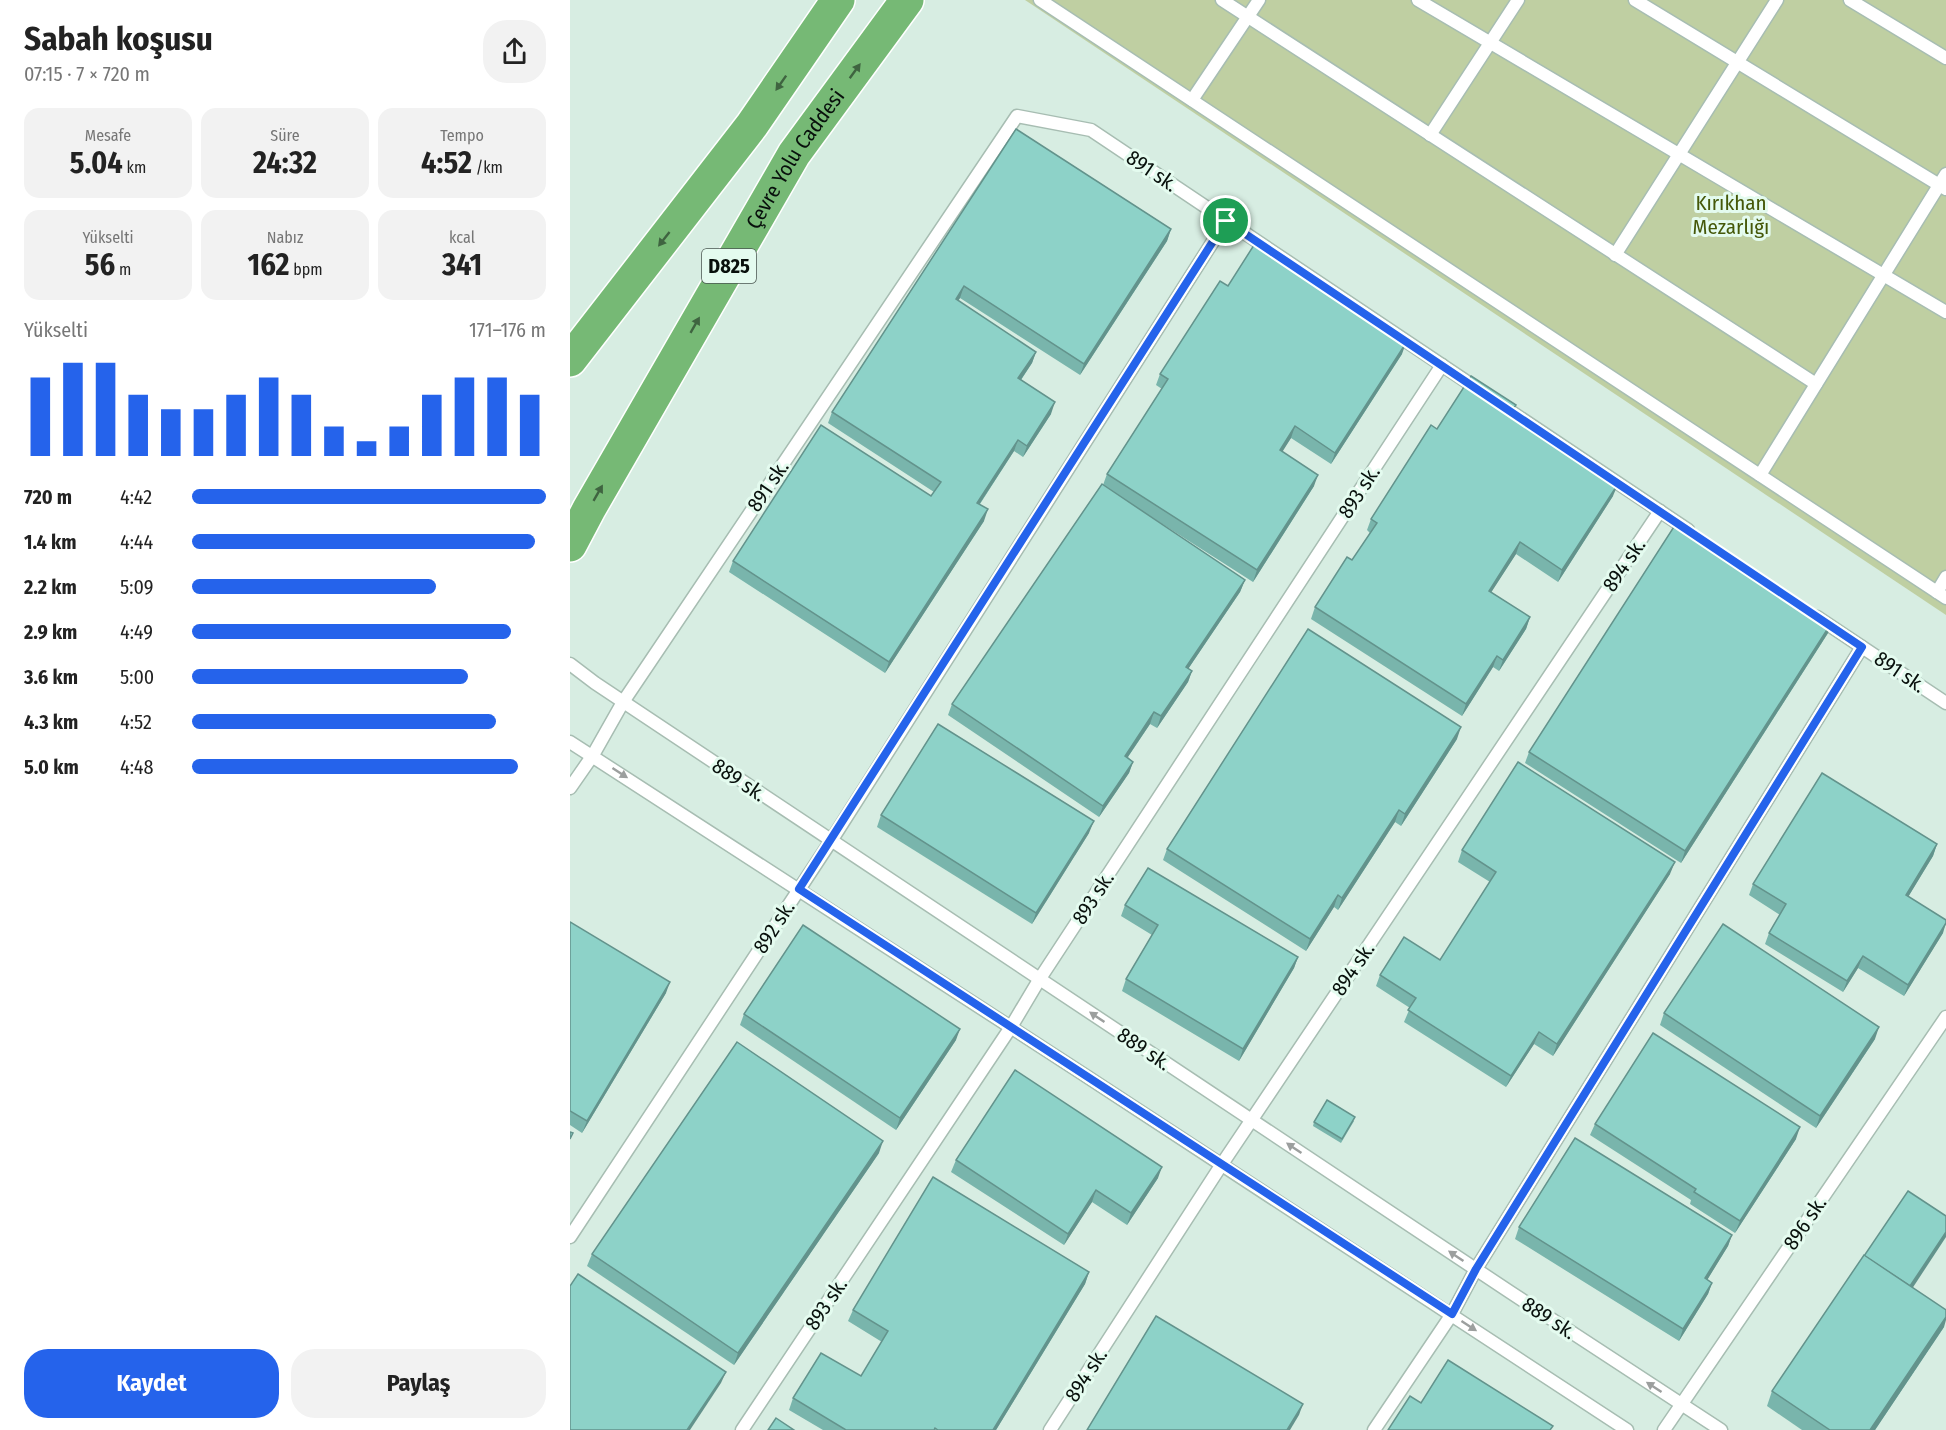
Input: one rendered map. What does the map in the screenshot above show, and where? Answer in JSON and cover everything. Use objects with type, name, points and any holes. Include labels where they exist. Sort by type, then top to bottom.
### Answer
[{"type":"highway","points":[[570,360],[752,125],[838,0]]},
{"type":"highway","name":"Çevre Yolu Caddesi","points":[[570,545],[794,154],[907,0]]},
{"type":"lane","points":[[1040,0],[1941,595],[1946,577]]},
{"type":"lane","points":[[1222,0],[1816,384]]},
{"type":"lane","points":[[1192,100],[1259,0]]},
{"type":"lane","points":[[1418,0],[1946,312]]},
{"type":"lane","points":[[1430,135],[1518,0]]},
{"type":"lane","points":[[1635,0],[1944,183],[1884,275],[1760,476]]},
{"type":"lane","points":[[1615,255],[1777,0]]},
{"type":"lane","points":[[1850,0],[1946,58]]},
{"type":"lane","name":"891 sk.","points":[[570,788],[593,755],[623,702],[1017,116],[1091,130],[1698,537]]},
{"type":"lane","name":"892 sk.","points":[[570,1238],[831,841],[1226,221]]},
{"type":"lane","name":"893 sk.","points":[[742,1430],[1011,1028],[1040,980],[1442,365]]},
{"type":"lane","name":"894 sk.","points":[[1050,1430],[1221,1164],[1660,511]]},
{"type":"lane","name":"891 sk.","points":[[1804,608],[1946,703]]},
{"type":"lane","points":[[1374,1430],[1452,1314],[1476,1269],[1862,647]]},
{"type":"lane","name":"889 sk.","points":[[570,664],[831,841],[1721,1430]]},
{"type":"lane","points":[[570,742],[1627,1430]]},
{"type":"lane","name":"896 sk.","points":[[1664,1430],[1946,1017]]},
{"type":"green space","name":"Kırıkhan Mezarlığı","points":[[1025,0],[1946,0],[1946,615]]},
{"type":"building","points":[[1016,129],[1171,229],[1084,364],[964,286],[956,299],[1036,352],[1018,378],[1055,402],[1027,446],[1018,440],[977,503],[988,509],[889,662],[733,561],[821,425],[931,496],[941,482],[832,412]]},
{"type":"building","points":[[1254,245],[1406,343],[1335,453],[1295,426],[1280,450],[1318,475],[1257,570],[1107,474],[1168,379],[1160,374],[1220,281],[1228,286]]},
{"type":"building","points":[[1471,376],[1516,405],[1509,414],[1618,484],[1562,570],[1520,542],[1489,591],[1530,617],[1503,660],[1497,656],[1466,704],[1315,607],[1347,557],[1352,560],[1377,523],[1371,519],[1431,425],[1437,429]]},
{"type":"building","points":[[1102,484],[1245,580],[1186,667],[1192,671],[1161,716],[1154,712],[1125,756],[1133,762],[1103,806],[952,704]]},
{"type":"building","points":[[1677,522],[1832,622],[1685,851],[1529,752]]},
{"type":"building","points":[[1308,629],[1461,727],[1405,814],[1399,810],[1342,898],[1338,895],[1310,939],[1167,849]]},
{"type":"building","points":[[938,724],[1094,821],[1036,913],[881,815]]},
{"type":"building","points":[[1518,762],[1675,862],[1557,1044],[1539,1032],[1511,1076],[1408,1010],[1416,998],[1380,975],[1404,937],[1440,960],[1496,872],[1462,850]]},
{"type":"building","points":[[1822,773],[1937,844],[1906,895],[1946,920],[1946,923],[1908,985],[1863,956],[1847,981],[1769,933],[1786,904],[1753,884]]},
{"type":"building","points":[[1148,868],[1298,957],[1243,1049],[1126,979],[1158,925],[1125,905]]},
{"type":"building","points":[[570,922],[670,982],[587,1121],[570,1111]]},
{"type":"building","points":[[1723,924],[1879,1027],[1820,1116],[1664,1013]]},
{"type":"building","points":[[803,925],[960,1029],[900,1118],[744,1014]]},
{"type":"building","points":[[1653,1033],[1800,1127],[1740,1221],[1694,1192],[1696,1189],[1595,1124]]},
{"type":"building","points":[[737,1042],[883,1141],[738,1353],[592,1254]]},
{"type":"building","points":[[1015,1070],[1162,1167],[1131,1213],[1096,1190],[1068,1234],[956,1160]]},
{"type":"building","points":[[1327,1100],[1355,1117],[1342,1139],[1314,1122]]},
{"type":"building","points":[[1575,1138],[1732,1235],[1705,1278],[1712,1283],[1683,1329],[1519,1227]]},
{"type":"building","points":[[933,1177],[1089,1272],[993,1430],[938,1430],[935,1428],[934,1430],[846,1430],[793,1398],[821,1353],[861,1376],[888,1331],[853,1310]]},
{"type":"building","points":[[1908,1191],[1946,1216],[1946,1232],[1910,1286],[1864,1256]]},
{"type":"building","points":[[1864,1255],[1946,1310],[1946,1317],[1870,1430],[1830,1430],[1772,1391]]},
{"type":"building","points":[[578,1274],[726,1372],[687,1430],[570,1430],[570,1286]]},
{"type":"building","points":[[1156,1316],[1303,1404],[1287,1430],[1087,1430]]},
{"type":"building","points":[[1448,1360],[1553,1426],[1550,1430],[1388,1430],[1410,1396],[1421,1403]]},
{"type":"building","points":[[776,1418],[794,1430],[768,1430]]},
{"type":"route","points":[[1226,221],[1862,647],[1476,1269],[1452,1314],[799,889],[1226,221]]}]
